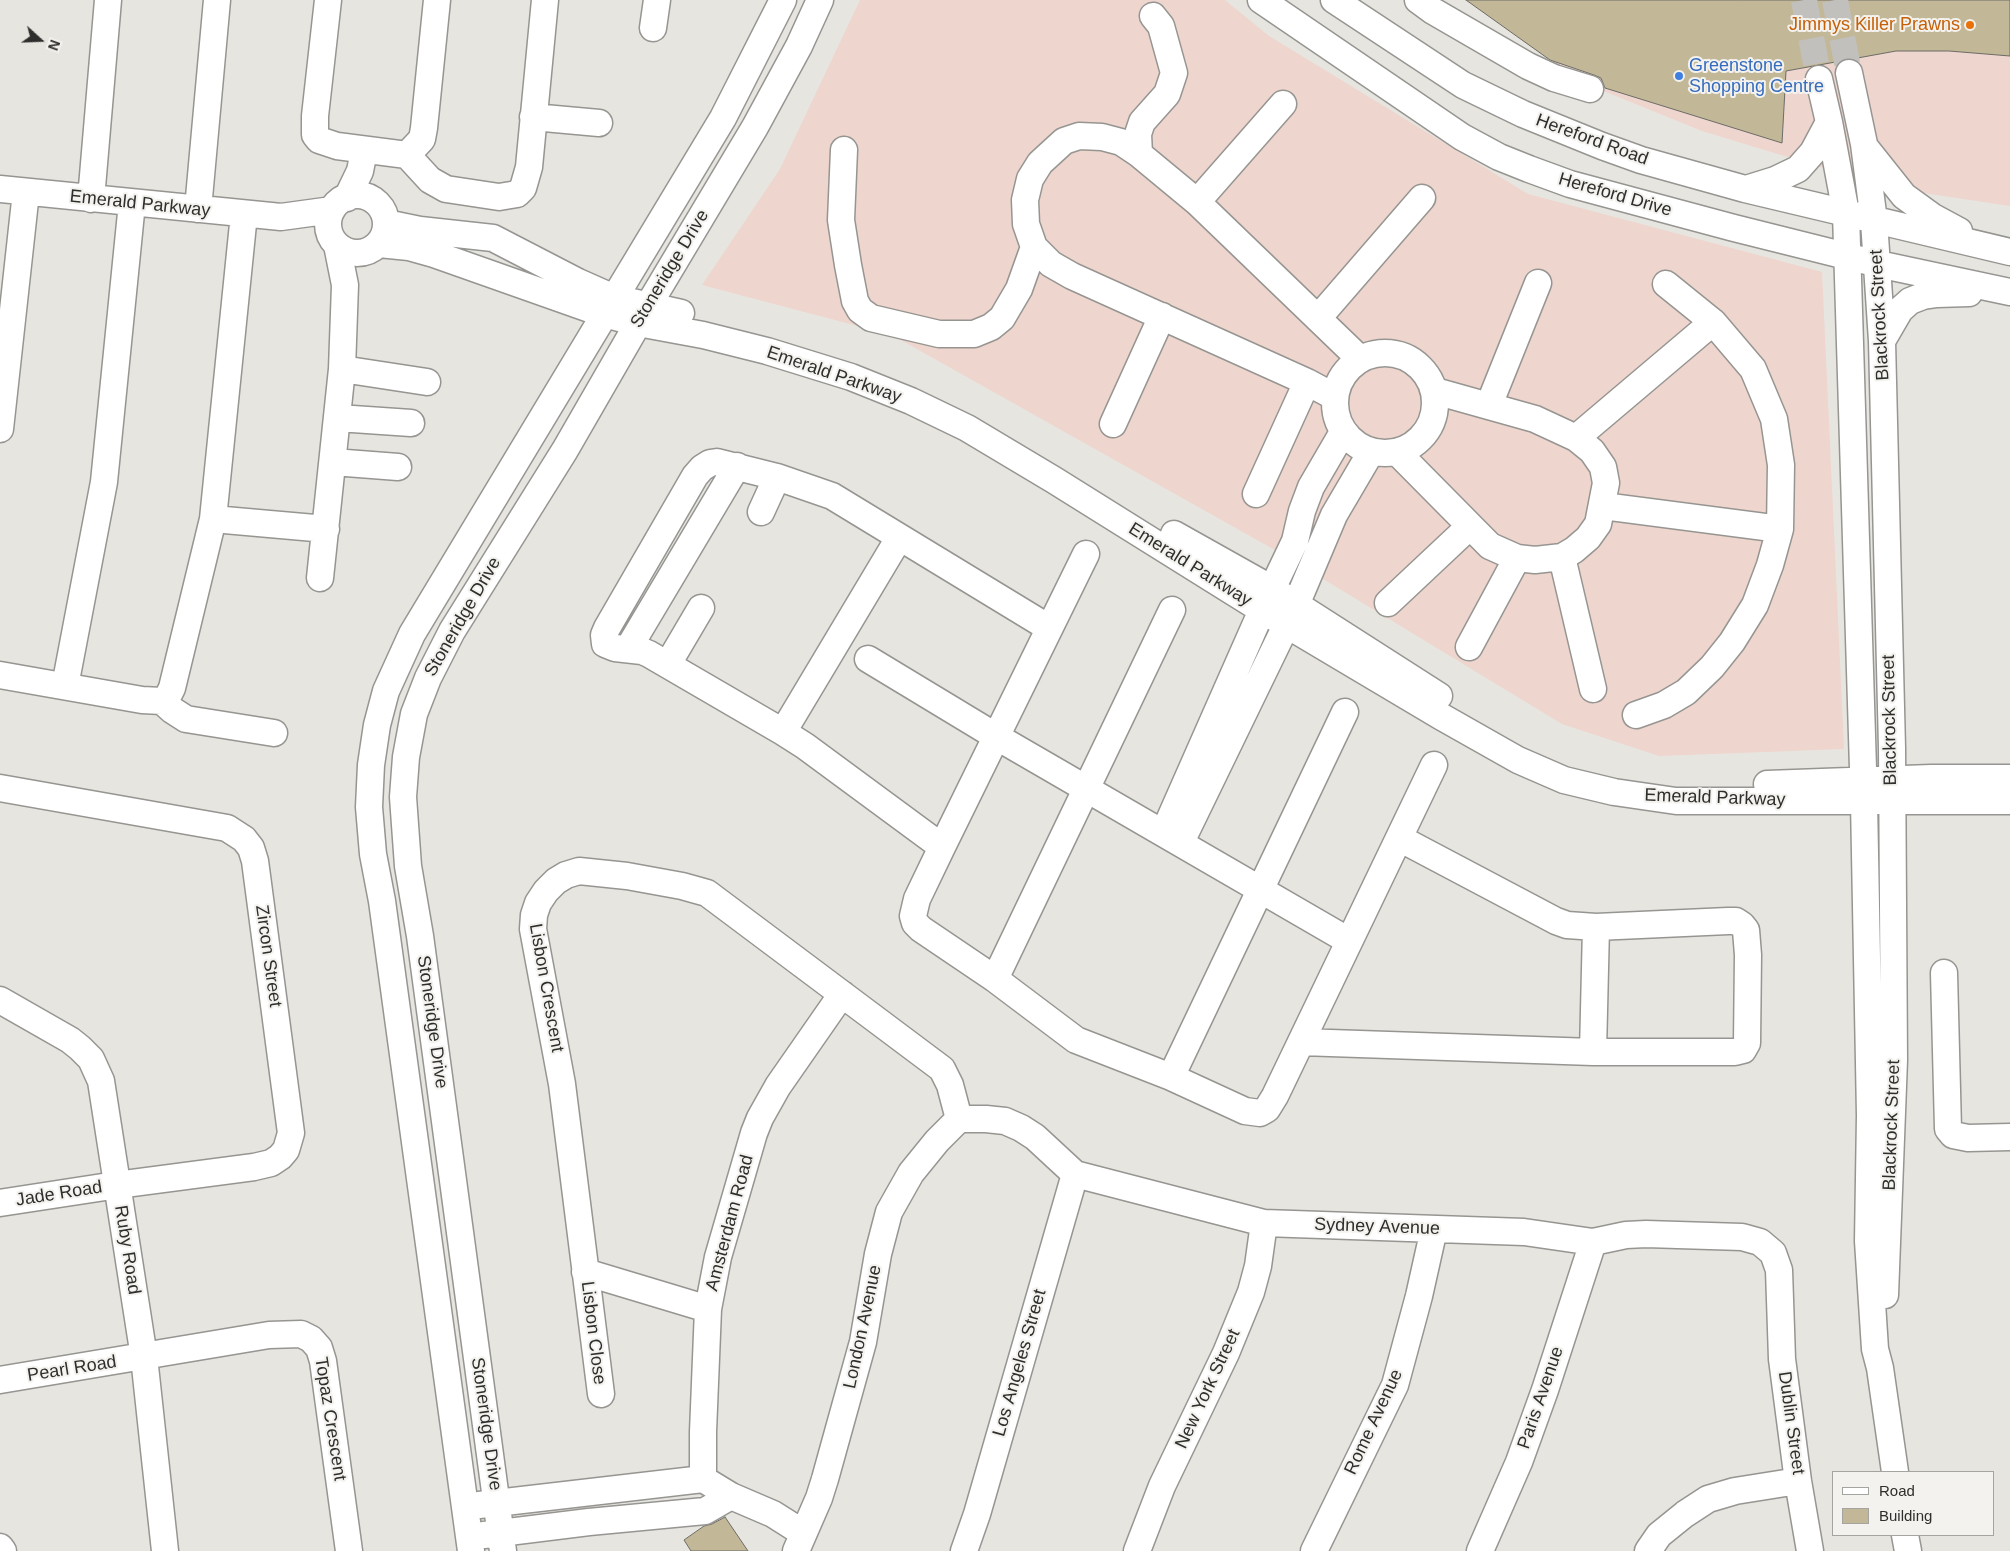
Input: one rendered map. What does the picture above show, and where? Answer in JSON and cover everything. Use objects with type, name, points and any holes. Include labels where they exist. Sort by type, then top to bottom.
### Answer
[{"type":"street","points":[[91,199],[108,0]]},
{"type":"street","points":[[198,209],[218,0]]},
{"type":"street","points":[[328,0],[315,135],[319,140],[362,161],[407,155],[422,139],[437,0]]},
{"type":"street","points":[[407,155],[430,180],[446,189],[491,196],[509,196],[517,194],[523,188],[527,179],[532,117],[546,0]]},
{"type":"street","points":[[653,28],[657,0]]},
{"type":"street","name":"Stoneridge Drive","points":[[470,1544],[382,901],[373,854],[370,807],[371,765],[377,725],[386,691],[412,634],[723,118],[783,0]]},
{"type":"street","name":"Stoneridge Drive","points":[[502,1542],[421,946],[408,866],[403,796],[406,757],[414,714],[428,678],[452,631],[564,450],[755,127],[799,46],[820,0]]},
{"type":"street","name":"Hereford Drive","points":[[1261,0],[1462,137],[1499,157],[1570,184],[1848,257],[2010,292]]},
{"type":"street","name":"Hereford Road","points":[[1334,0],[1463,85],[1497,103],[1610,149],[1745,189],[1874,221]]},
{"type":"street","points":[[1418,0],[1433,11],[1528,66],[1554,78],[1590,89]]},
{"type":"street","points":[[1139,154],[1138,134],[1142,122],[1167,94],[1174,73],[1162,26],[1153,16]]},
{"type":"street","name":"Blackrock Street","points":[[1849,73],[1864,144],[1874,221],[1882,341],[1891,790],[1894,1060],[1886,1279],[1880,1368]]},
{"type":"street","name":"Blackrock Street","points":[[1819,79],[1846,213],[1864,791],[1870,1115],[1868,1241],[1875,1349],[1880,1368],[1895,1471]]},
{"type":"street","points":[[1197,202],[1283,104]]},
{"type":"street","points":[[532,117],[599,123]]},
{"type":"street","points":[[1745,189],[1776,180],[1798,169],[1813,152],[1829,122]]},
{"type":"street","points":[[1335,396],[1072,276],[1051,264],[1034,247],[1026,224],[1025,200],[1030,179],[1040,163],[1050,151],[1064,141],[1080,136],[1102,137],[1121,142],[1139,154],[1197,202],[1319,317],[1360,359]]},
{"type":"street","points":[[1864,144],[1894,185],[1916,206],[1951,227],[2010,252]]},
{"type":"street","points":[[844,150],[841,220],[848,265],[855,301],[860,310],[871,318],[939,334],[974,334],[991,327],[1002,318],[1019,289],[1034,247]]},
{"type":"street","points":[[320,578],[338,418],[346,285],[329,219],[362,161]]},
{"type":"street","points":[[346,285],[375,230],[362,161]]},
{"type":"street","name":"Emerald Parkway","points":[[0,189],[281,217],[339,204]]},
{"type":"street","points":[[0,429],[26,192]]},
{"type":"street","points":[[339,204],[356,196],[366,197],[375,230]]},
{"type":"street","points":[[1319,317],[1422,198]]},
{"type":"street","points":[[65,686],[104,482],[132,203]]},
{"type":"street","points":[[162,701],[168,696],[172,688],[213,519],[244,214]]},
{"type":"street","name":"Emerald Parkway","points":[[281,217],[334,241]]},
{"type":"street","points":[[1874,221],[2010,252]]},
{"type":"street","points":[[334,241],[344,250],[354,253],[375,230]]},
{"type":"street","name":"Emerald Parkway","points":[[375,230],[420,230],[493,238],[578,282],[609,306],[643,315],[740,326],[871,368],[971,418],[1267,600],[1525,750],[1574,771],[1614,783],[1633,786],[1864,791],[2010,778]]},
{"type":"street","points":[[1489,405],[1538,282]]},
{"type":"street","points":[[1636,715],[1664,706],[1686,692],[1712,667],[1732,642],[1755,605],[1770,565],[1780,529],[1782,465],[1774,419],[1753,369],[1713,322],[1666,284]]},
{"type":"street","points":[[1882,341],[1900,310],[1910,301],[1922,296],[1954,293],[2010,296]]},
{"type":"street","points":[[1113,424],[1162,316]]},
{"type":"street","points":[[1576,438],[1713,322]]},
{"type":"street","points":[[1387,352],[1403,355],[1417,363],[1428,374],[1435,391],[1436,408],[1431,425],[1420,439],[1406,449],[1384,452],[1356,444],[1344,432],[1336,417],[1335,396],[1337,385],[1345,371],[1360,359],[1371,354],[1387,352]]},
{"type":"street","points":[[342,369],[427,382]]},
{"type":"street","points":[[1256,494],[1307,382]]},
{"type":"street","points":[[1384,452],[1470,526],[1490,546],[1518,558],[1535,560],[1562,557],[1588,538],[1598,524],[1606,483],[1603,467],[1592,452],[1576,438],[1535,418],[1435,391]]},
{"type":"street","points":[[338,418],[411,423]]},
{"type":"street","points":[[1173,837],[1267,600],[1294,542],[1302,511],[1311,487],[1344,432]]},
{"type":"street","points":[[1173,837],[1292,614],[1334,515],[1384,452]]},
{"type":"street","points":[[333,462],[398,467]]},
{"type":"street","points":[[942,847],[805,746],[783,732],[668,664],[642,651],[605,644],[604,635],[695,476],[702,468],[710,463],[717,462],[777,477],[832,496],[1049,628]]},
{"type":"street","points":[[761,512],[777,477]]},
{"type":"street","points":[[1602,506],[1780,529]]},
{"type":"street","points":[[213,519],[326,529]]},
{"type":"street","points":[[1388,603],[1470,526]]},
{"type":"street","points":[[783,732],[899,538]]},
{"type":"street","points":[[1086,554],[942,847],[914,908],[913,916],[915,923],[921,930],[995,980],[1076,1040],[1171,1077],[1245,1112],[1260,1113],[1267,1109],[1275,1096],[1434,765]]},
{"type":"street","points":[[1562,557],[1593,689]]},
{"type":"street","points":[[1469,647],[1518,558]]},
{"type":"street","points":[[668,664],[701,608]]},
{"type":"street","points":[[995,980],[1172,610]]},
{"type":"street","points":[[868,659],[997,737],[1173,837],[1349,941]]},
{"type":"street","points":[[0,675],[142,700],[162,701],[186,719],[274,733]]},
{"type":"street","points":[[1171,1077],[1345,712]]},
{"type":"street","name":"Zircon Street","points":[[0,788],[227,828],[244,839],[251,848],[255,861],[290,1120],[290,1132],[286,1150],[271,1163],[254,1167],[117,1185]]},
{"type":"street","name":"Emerald Parkway","points":[[1891,790],[2010,801]]},
{"type":"street","points":[[1301,1042],[1593,1052],[1735,1052],[1743,1050],[1747,1043],[1749,1034],[1748,955],[1746,930],[1742,924],[1736,921],[1728,921],[1596,926],[1567,925],[1556,921],[1399,838]]},
{"type":"street","name":"Lisbon Crescent","points":[[585,1272],[562,1084],[534,929],[534,914],[538,902],[556,881],[566,875],[579,871],[627,876],[696,889],[720,901],[942,1069],[950,1085],[959,1119]]},
{"type":"street","points":[[1593,1052],[1596,926]]},
{"type":"street","points":[[1944,973],[1948,1129],[1953,1135],[1968,1138],[2010,1138]]},
{"type":"street","name":"Amsterdam Road","points":[[703,1479],[708,1309],[718,1258],[760,1118],[778,1086],[842,994]]},
{"type":"street","name":"Ruby Road","points":[[0,1000],[70,1040],[91,1059],[101,1081],[144,1357],[165,1551]]},
{"type":"street","name":"Sydney Avenue","points":[[959,1119],[986,1118],[1004,1121],[1020,1128],[1035,1137],[1075,1174],[1264,1223],[1524,1232],[1593,1242],[1646,1234],[1742,1237],[1760,1242],[1774,1253],[1779,1270],[1780,1294]]},
{"type":"street","name":"London Avenue","points":[[799,1542],[819,1498],[863,1342],[878,1254],[889,1212],[911,1173],[937,1141],[959,1119]]},
{"type":"street","name":"Los Angeles Street","points":[[964,1551],[977,1514],[1075,1174]]},
{"type":"street","name":"Jade Road","points":[[0,1203],[117,1185]]},
{"type":"street","name":"New York Street","points":[[1137,1551],[1162,1486],[1226,1353],[1251,1292],[1258,1266],[1264,1223]]},
{"type":"street","name":"Rome Avenue","points":[[1314,1551],[1395,1384],[1434,1229]]},
{"type":"street","name":"Paris Avenue","points":[[1480,1551],[1519,1462],[1545,1390],[1593,1242]]},
{"type":"street","points":[[585,1272],[708,1309]]},
{"type":"street","name":"Lisbon Close","points":[[585,1272],[601,1394]]},
{"type":"street","name":"Dublin Street","points":[[1780,1294],[1782,1359],[1798,1481],[1810,1551]]},
{"type":"street","name":"Topaz Crescent","points":[[144,1357],[270,1335],[301,1334],[311,1340],[318,1348],[323,1361],[349,1551]]},
{"type":"street","name":"Pearl Road","points":[[0,1380],[144,1357]]},
{"type":"street","points":[[465,1506],[496,1504],[703,1479],[731,1496],[773,1514],[799,1542]]},
{"type":"street","points":[[1648,1551],[1658,1535],[1708,1499],[1735,1491],[1798,1481]]},
{"type":"street","points":[[470,1544],[502,1542],[589,1522],[705,1511],[731,1496]]},
{"type":"street","points":[[1905,1536],[1908,1551]]},
{"type":"street","points":[[0,1547],[3,1551]]},
{"type":"shaded area","points":[[860,0],[1225,0],[1269,36],[1528,194],[1822,272],[1844,749],[1659,756],[1562,724],[1282,554],[892,335],[702,285],[780,169]]},
{"type":"shaded area","points":[[1466,0],[2010,0],[2010,206],[1890,188],[1702,131],[1579,81]]},
{"type":"building","name":"Greenstone Shopping Centre","points":[[1466,0],[2010,0],[2010,56],[1949,51],[1896,51],[1786,71],[1782,143],[1605,88],[1601,78],[1550,60]]},
{"type":"building","points":[[725,1517],[748,1551],[691,1551],[684,1540],[704,1526]]},
{"type":"tunnel","points":[[1804,0],[1819,79]]},
{"type":"tunnel","points":[[1835,0],[1849,73]]},
{"type":"place","name":"Jimmys Killer Prawns","points":[[1970,25]]},
{"type":"place","name":"Greenstone Shopping Centre","points":[[1679,76]]}]
